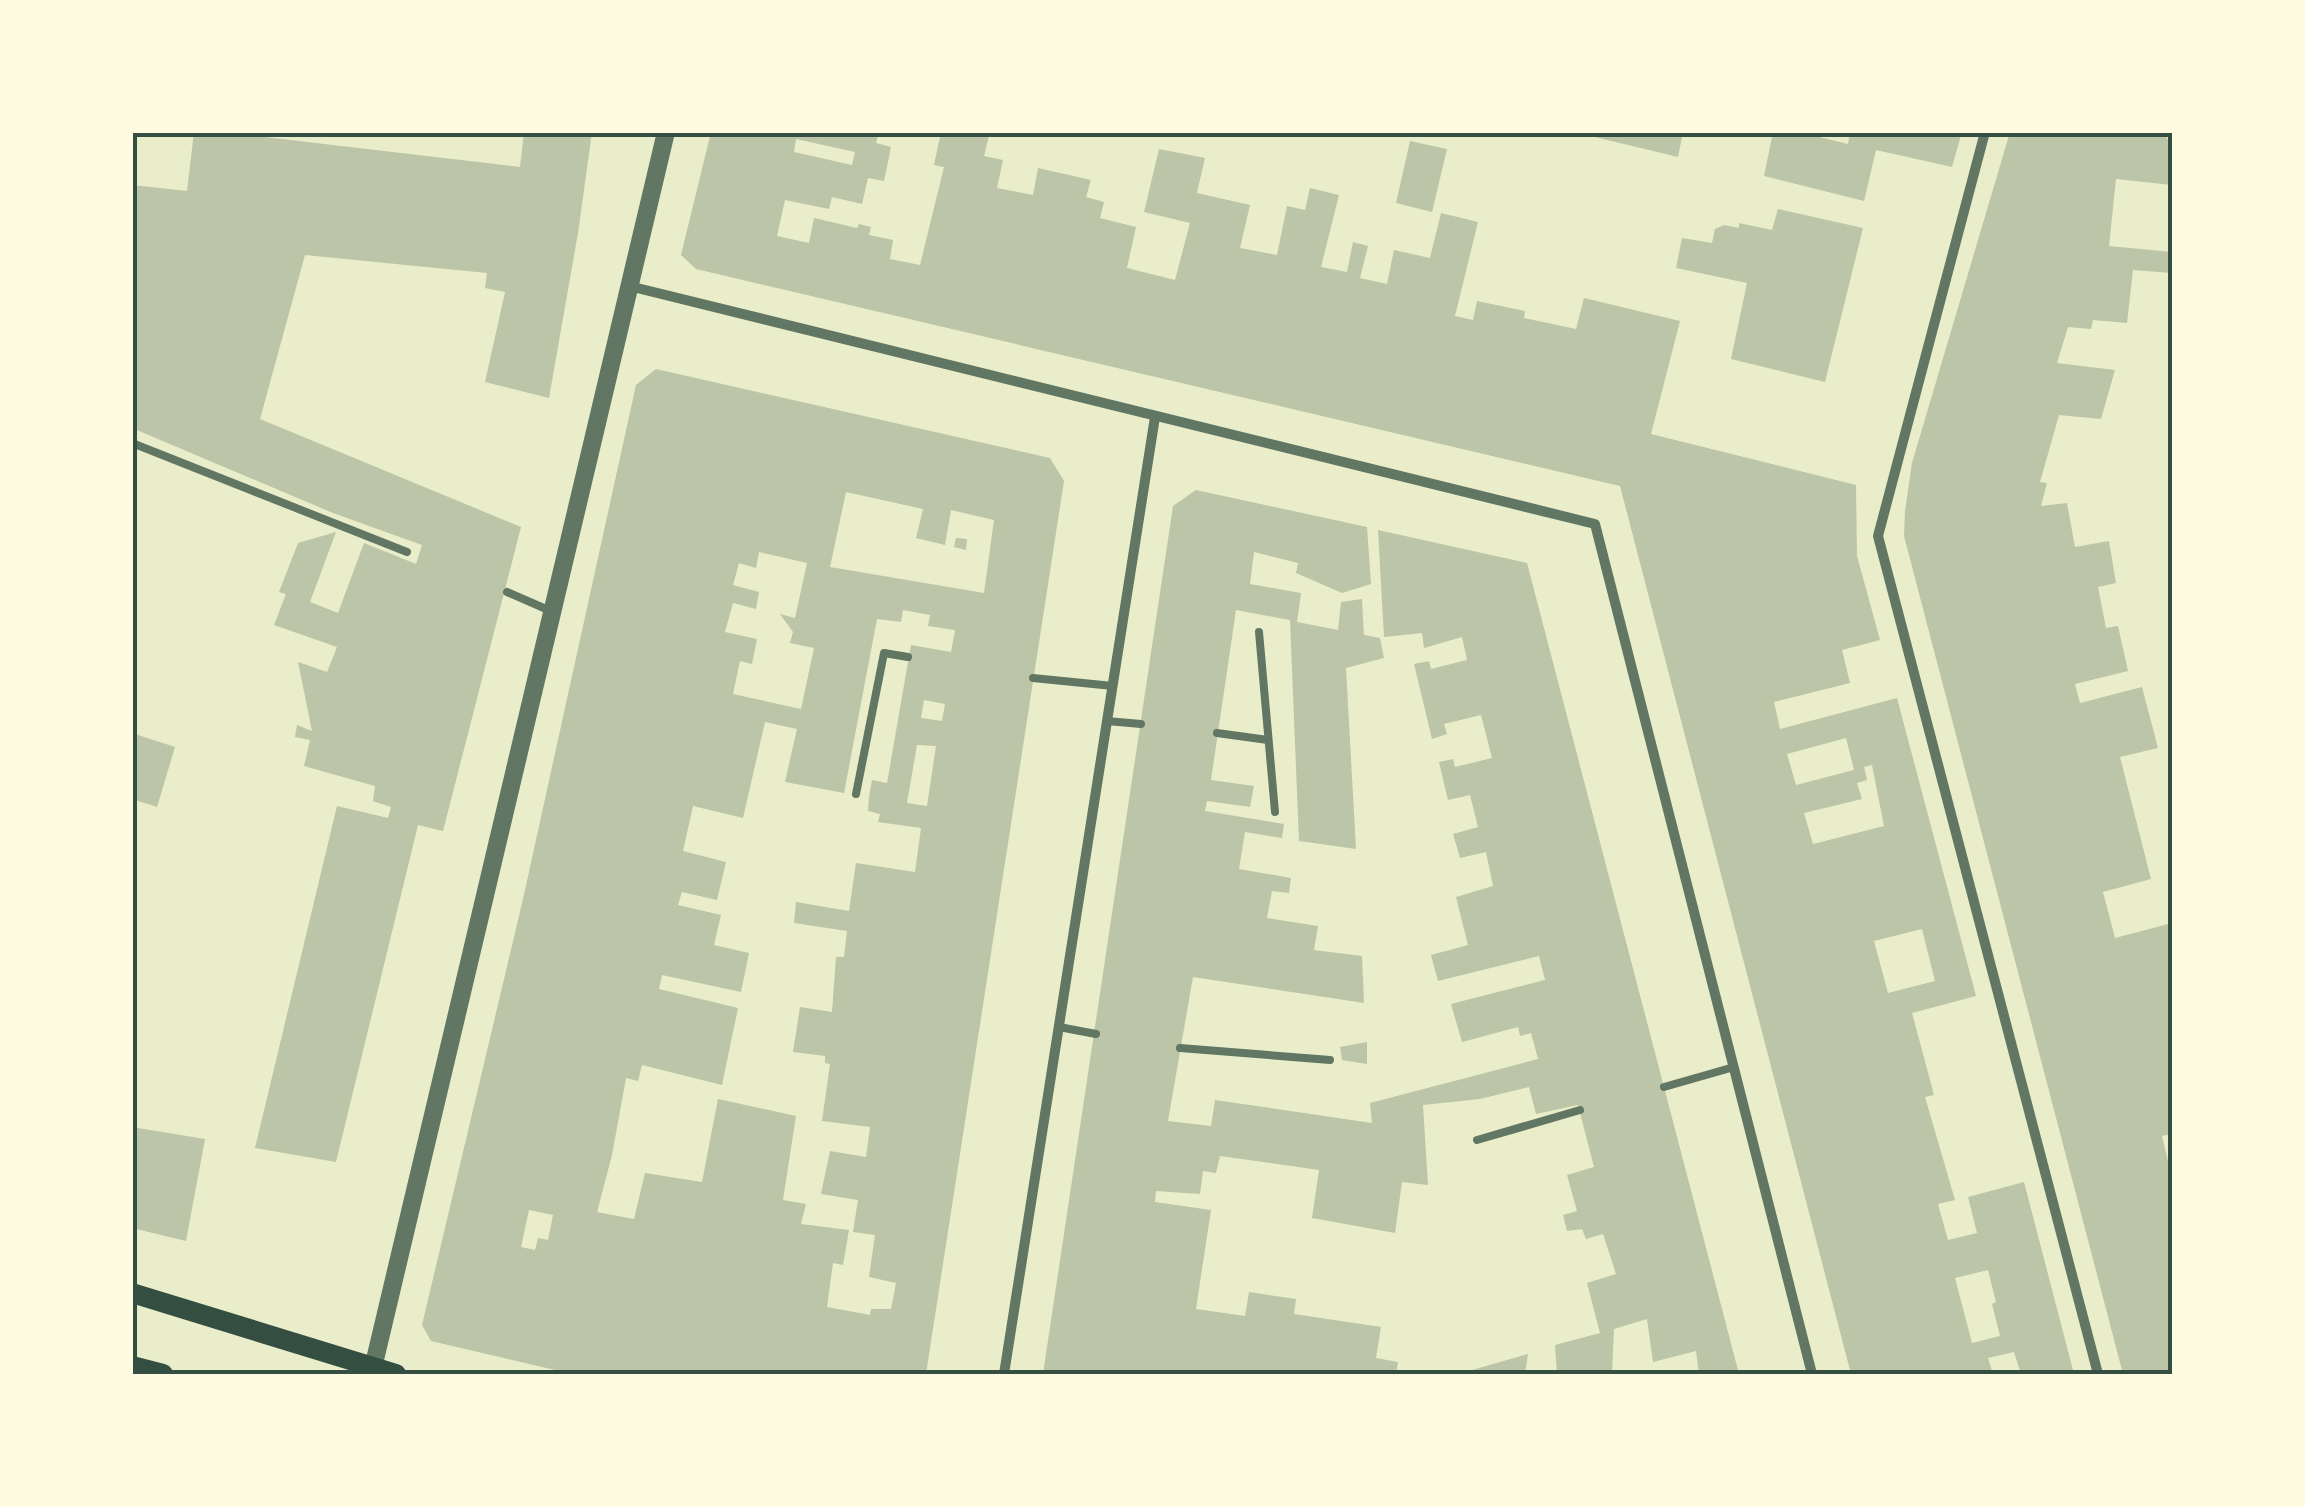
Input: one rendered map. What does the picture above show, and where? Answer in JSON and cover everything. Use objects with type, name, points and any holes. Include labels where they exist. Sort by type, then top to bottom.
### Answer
[{"type":"main road","points":[[132,1293],[372,1371],[396,1374]]},
{"type":"main road","points":[[132,1366],[163,1374]]},
{"type":"street","points":[[372,1371],[666,132]]},
{"type":"street","points":[[1985,132],[1878,536],[2098,1374]]},
{"type":"street","points":[[629,286],[1595,524],[1812,1374]]},
{"type":"street","points":[[1004,1374],[1155,417]]},
{"type":"lane","points":[[132,443],[407,552]]},
{"type":"lane","points":[[508,592],[553,612]]},
{"type":"lane","points":[[1258,632],[1276,812]]},
{"type":"lane","points":[[856,794],[884,653],[908,657]]},
{"type":"lane","points":[[1033,678],[1113,686]]},
{"type":"lane","points":[[1108,721],[1142,724]]},
{"type":"lane","points":[[1217,733],[1268,740]]},
{"type":"lane","points":[[1059,1027],[1096,1034]]},
{"type":"lane","points":[[1180,1048],[1330,1060]]},
{"type":"lane","points":[[1664,1087],[1734,1067]]},
{"type":"lane","points":[[1477,1140],[1580,1110]]},
{"type":"building","points":[[194,132],[520,167],[524,132],[592,132],[549,398],[485,382],[505,292],[485,288],[487,273],[305,255],[260,419],[521,527],[443,831],[418,825],[336,1162],[255,1148],[337,806],[388,818],[391,807],[373,801],[375,786],[304,766],[310,740],[295,737],[297,725],[312,731],[298,662],[327,672],[337,647],[274,625],[286,594],[279,592],[298,543],[336,532],[310,602],[338,613],[364,543],[416,564],[422,545],[333,513],[132,428],[132,185],[187,191]]},
{"type":"building","points":[[711,132],[879,132],[876,143],[891,147],[884,181],[868,178],[862,204],[832,197],[829,209],[785,200],[777,236],[809,243],[814,218],[857,228],[859,224],[871,227],[869,235],[893,240],[890,259],[920,265],[944,167],[934,165],[941,132],[990,132],[984,156],[1003,160],[997,188],[1033,195],[1038,168],[1091,180],[1086,197],[1104,202],[1100,218],[1136,227],[1127,268],[1175,280],[1190,223],[1144,212],[1159,149],[1205,158],[1197,193],[1250,205],[1240,248],[1277,255],[1287,206],[1305,210],[1310,188],[1339,195],[1321,267],[1347,272],[1353,242],[1368,246],[1360,278],[1387,284],[1394,250],[1430,258],[1441,213],[1478,222],[1455,316],[1473,320],[1477,301],[1525,311],[1524,318],[1576,329],[1584,298],[1680,321],[1651,434],[1856,485],[1857,556],[1880,640],[1842,650],[1850,683],[1774,702],[1780,729],[1897,698],[1976,996],[1912,1013],[1934,1095],[1925,1097],[1955,1200],[1938,1204],[1948,1240],[1977,1233],[1968,1197],[2024,1182],[2074,1374],[2021,1374],[2014,1352],[1988,1358],[1993,1374],[1851,1374],[1620,486],[696,269],[681,255]],"holes":[[[796,139],[855,152],[852,165],[794,152]],[[1846,738],[1854,770],[1796,785],[1787,754]],[[1872,765],[1884,826],[1813,844],[1804,813],[1862,799],[1857,783],[1867,780],[1864,767]],[[1922,929],[1935,981],[1888,993],[1874,941]],[[1988,1270],[2000,1336],[1972,1343],[1955,1278]]]},
{"type":"building","points":[[1574,132],[1683,132],[1678,157]]},
{"type":"building","points":[[1773,132],[1799,132],[1848,144],[1850,132],[1962,132],[1952,167],[1876,150],[1864,201],[1764,176]]},
{"type":"building","points":[[2010,132],[2167,132],[2167,139],[2172,140],[2172,185],[2116,179],[2109,246],[2172,252],[2172,273],[2133,270],[2127,323],[2093,320],[2091,329],[2068,327],[2057,363],[2115,370],[2101,419],[2059,415],[2040,482],[2047,483],[2041,506],[2067,503],[2075,547],[2109,541],[2116,583],[2098,587],[2106,628],[2118,626],[2128,671],[2075,684],[2080,703],[2142,687],[2158,748],[2120,757],[2151,879],[2103,892],[2115,938],[2172,923],[2172,1134],[2162,1136],[2172,1178],[2172,1374],[2123,1374],[1904,536],[1912,463]]},
{"type":"building","points":[[1410,141],[1447,149],[1432,212],[1396,203]]},
{"type":"building","points":[[1778,209],[1863,228],[1825,382],[1731,359],[1747,283],[1676,268],[1682,238],[1712,243],[1715,229],[1724,225],[1739,228],[1739,223],[1772,230]]},
{"type":"building","points":[[656,369],[1050,458],[1064,481],[926,1374],[572,1374],[431,1341],[422,1325],[523,899],[636,385]],"holes":[[[846,492],[923,509],[916,538],[945,545],[951,510],[994,520],[984,593],[830,567]],[[759,552],[807,563],[795,618],[780,614],[793,632],[790,643],[814,648],[801,709],[733,694],[740,661],[752,664],[757,639],[725,632],[733,603],[756,609],[759,592],[733,585],[739,563],[756,568]],[[903,610],[930,615],[928,626],[955,630],[951,652],[911,645],[887,783],[872,780],[869,797],[868,811],[880,814],[878,822],[921,828],[915,872],[856,863],[849,911],[796,902],[794,923],[847,931],[844,957],[836,957],[832,1012],[800,1007],[793,1052],[825,1056],[825,1063],[830,1064],[822,1121],[870,1127],[866,1157],[830,1151],[821,1194],[858,1200],[853,1232],[875,1235],[869,1277],[896,1283],[891,1309],[871,1309],[870,1315],[827,1307],[833,1263],[843,1265],[849,1230],[801,1224],[806,1204],[783,1200],[796,1116],[718,1099],[702,1182],[645,1173],[634,1219],[597,1212],[626,1078],[638,1081],[642,1065],[722,1085],[738,1008],[659,989],[662,975],[741,992],[749,953],[714,945],[721,915],[678,905],[682,892],[717,900],[726,862],[683,851],[693,806],[743,818],[765,722],[797,729],[785,782],[844,793],[877,619],[901,622]],[[924,700],[945,704],[942,721],[921,718]],[[917,745],[936,746],[927,806],[907,803]],[[529,1210],[553,1215],[548,1240],[538,1238],[535,1250],[521,1247]]]},
{"type":"building","points":[[1196,490],[1367,527],[1371,584],[1342,593],[1296,573],[1298,563],[1254,552],[1250,584],[1301,593],[1297,622],[1338,630],[1341,602],[1362,599],[1364,635],[1380,638],[1384,658],[1346,668],[1356,849],[1299,841],[1290,620],[1236,610],[1211,780],[1254,786],[1250,807],[1207,801],[1205,811],[1284,824],[1282,838],[1245,832],[1239,869],[1291,878],[1289,893],[1272,891],[1267,918],[1318,926],[1314,950],[1362,956],[1364,1003],[1193,977],[1168,1121],[1211,1126],[1215,1100],[1372,1123],[1370,1103],[1538,1059],[1531,1033],[1520,1036],[1518,1027],[1462,1042],[1451,1004],[1545,980],[1539,956],[1438,981],[1431,955],[1468,945],[1456,897],[1493,886],[1486,852],[1460,858],[1453,834],[1478,827],[1470,795],[1448,800],[1439,762],[1453,759],[1455,767],[1492,758],[1481,715],[1444,724],[1447,734],[1432,739],[1414,664],[1429,661],[1431,669],[1467,660],[1462,637],[1424,648],[1422,633],[1384,637],[1378,530],[1527,563],[1739,1374],[1699,1374],[1696,1351],[1653,1362],[1647,1319],[1614,1329],[1612,1374],[1557,1374],[1555,1345],[1600,1333],[1587,1283],[1616,1274],[1603,1234],[1586,1239],[1582,1229],[1567,1231],[1563,1215],[1577,1211],[1567,1175],[1594,1167],[1578,1105],[1536,1114],[1529,1087],[1480,1099],[1423,1105],[1428,1185],[1402,1182],[1395,1233],[1312,1218],[1319,1170],[1220,1156],[1216,1173],[1203,1171],[1200,1194],[1156,1191],[1155,1202],[1211,1210],[1196,1309],[1245,1316],[1249,1292],[1296,1299],[1294,1314],[1381,1327],[1376,1358],[1398,1362],[1396,1374],[1043,1374],[1173,506]]},
{"type":"building","points":[[956,538],[967,539],[966,550],[954,547]]},
{"type":"building","points":[[132,733],[175,747],[157,807],[132,799]]},
{"type":"building","points":[[1367,1042],[1367,1064],[1342,1060],[1340,1047]]},
{"type":"building","points":[[132,1127],[205,1139],[186,1241],[132,1228]]},
{"type":"building","points":[[1528,1354],[1525,1374],[1462,1374],[1462,1373]]}]
